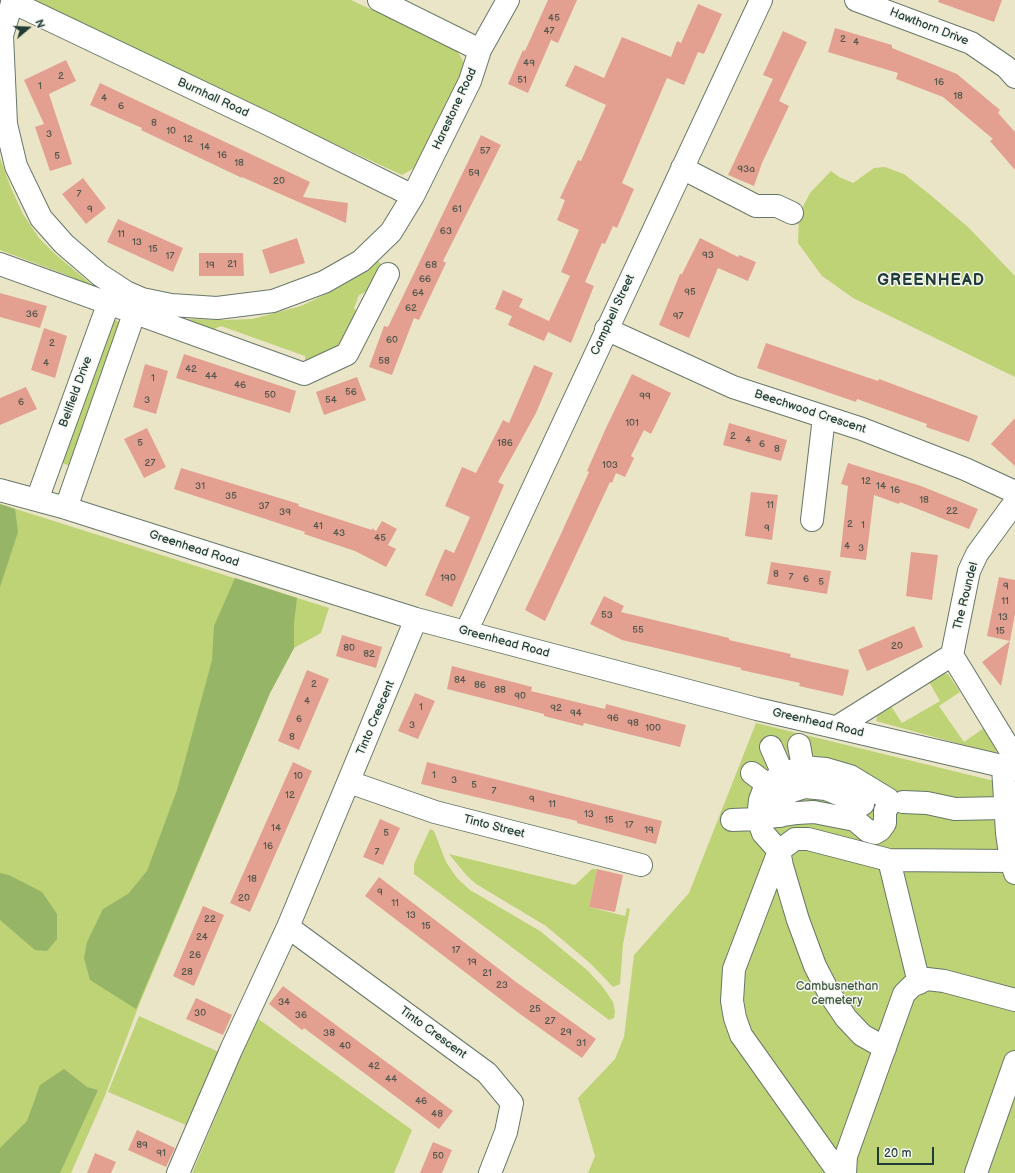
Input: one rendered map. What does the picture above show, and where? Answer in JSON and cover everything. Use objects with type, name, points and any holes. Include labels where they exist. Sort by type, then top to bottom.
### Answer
[{"type":"street","points":[[379,0],[480,50]]},
{"type":"street","name":"Harestone Road","points":[[138,306],[171,305],[218,308],[273,301],[324,282],[361,261],[391,232],[413,196],[470,82],[480,50],[508,0]]},
{"type":"street","name":"Campbell Street","points":[[466,632],[606,329],[761,0]]},
{"type":"street","name":"Hawthorn Drive","points":[[856,0],[971,42],[1006,67],[1015,77]]},
{"type":"street","points":[[12,1],[1,37],[6,124],[16,166],[41,218],[111,293]]},
{"type":"street","name":"Burnhall Road","points":[[12,1],[266,123],[413,196]]},
{"type":"street","points":[[682,168],[756,206],[776,206],[792,213]]},
{"type":"street","points":[[0,264],[111,293],[126,292],[138,306],[304,374],[347,354],[388,274]]},
{"type":"street","name":"Bellfield Drive","points":[[38,500],[111,293]]},
{"type":"street","points":[[66,508],[138,306]]},
{"type":"street","name":"Beechwood Crescent","points":[[606,329],[733,387],[862,429],[965,469],[1015,492]]},
{"type":"street","points":[[812,520],[824,417]]},
{"type":"street","name":"Greenhead Road","points":[[0,490],[66,508],[416,619],[757,708],[837,727],[1011,764]]},
{"type":"street","name":"The Roundel","points":[[952,655],[969,571],[977,554],[1015,502]]},
{"type":"street","name":"Tinto Crescent","points":[[178,1173],[210,1098],[288,928],[416,619]]},
{"type":"street","points":[[837,727],[952,655],[1011,764],[1005,808],[1014,864],[889,860],[808,839],[795,839],[779,851],[734,969],[732,1001],[735,1018],[741,1035],[840,1173]]},
{"type":"street","points":[[799,745],[803,767]]},
{"type":"street","points":[[771,746],[761,791],[763,833],[779,851],[798,920],[815,966],[829,993],[846,1018],[862,1035],[885,1048]]},
{"type":"street","points":[[732,820],[761,791],[803,767],[826,769],[850,776],[878,803]]},
{"type":"street","name":"Tinto Street","points":[[349,782],[434,812],[641,865]]},
{"type":"street","points":[[761,791],[780,816],[781,800],[792,790],[805,787],[826,789],[878,803],[927,803],[955,809],[1005,808]]},
{"type":"street","points":[[889,860],[919,983]]},
{"type":"street","name":"Tinto Crescent","points":[[288,928],[487,1073],[512,1103],[506,1132],[490,1173]]},
{"type":"street","points":[[845,1173],[846,1156],[904,994],[912,986],[927,980],[944,981],[1015,1000]]},
{"type":"street","points":[[976,1173],[1015,1062]]},
{"type":"green space","points":[[35,0],[351,0],[456,49],[466,66],[414,168],[402,175],[37,6]]},
{"type":"green space","points":[[0,158],[11,188],[23,214],[39,238],[55,254],[91,284],[92,290],[71,282],[72,277],[0,250]]},
{"type":"green space","points":[[885,167],[904,174],[928,193],[968,227],[1015,276],[1015,377],[853,298],[822,276],[798,243],[799,214],[810,193],[831,171],[839,177],[853,183],[874,168]]},
{"type":"green space","points":[[378,261],[384,267],[367,291],[359,295],[354,308],[360,315],[343,351],[316,362],[305,361],[305,356],[221,326],[212,330],[188,323],[187,319],[252,319],[301,306],[328,293]]},
{"type":"green space","points":[[112,319],[121,322],[71,466],[62,463]]},
{"type":"green space","points":[[0,504],[329,608],[321,633],[294,648],[270,693],[139,1005],[104,1098],[71,1173],[0,1173]]},
{"type":"green space","points":[[0,504],[15,509],[18,532],[0,587]]},
{"type":"green space","points":[[235,578],[297,598],[294,623],[294,648],[270,693],[136,1009],[90,980],[84,958],[87,942],[103,909],[128,894],[147,871],[177,790],[212,660],[214,626]]},
{"type":"green space","points":[[939,674],[948,674],[960,692],[939,706],[964,742],[984,728],[997,747],[996,754],[876,721],[879,709],[889,703],[902,723],[940,701],[928,680]]},
{"type":"green space","name":"Cambusnethan cemetery","points":[[756,723],[1015,786],[1015,1173],[588,1173],[595,1156],[578,1098],[615,1059],[624,1037],[634,955],[689,893]]},
{"type":"green space","points":[[430,829],[434,831],[446,862],[457,878],[470,890],[540,931],[587,970],[602,986],[613,1002],[615,1011],[614,1018],[609,1020],[414,874],[414,864]]},
{"type":"green space","points":[[449,854],[575,885],[592,869],[597,869],[589,907],[625,916],[627,908],[630,909],[623,944],[620,984],[613,987],[591,964],[546,926],[476,884],[467,876]]},
{"type":"green space","points":[[0,873],[9,875],[42,892],[57,914],[57,939],[47,951],[35,950],[0,920]]},
{"type":"green space","points":[[139,1016],[219,1052],[186,1125],[108,1092]]},
{"type":"green space","points":[[257,1018],[412,1130],[394,1173],[192,1173]]},
{"type":"green space","points":[[64,1069],[87,1087],[98,1090],[60,1173],[0,1173],[0,1148],[27,1121],[40,1085]]},
{"type":"building","points":[[548,0],[577,0],[558,43],[551,40],[528,93],[508,84]]},
{"type":"building","points":[[939,0],[1002,0],[994,22],[938,2]]},
{"type":"building","points":[[698,4],[722,14],[704,54],[698,52],[684,85],[667,78],[622,183],[634,189],[617,228],[613,226],[605,244],[602,243],[585,282],[594,286],[571,343],[548,332],[544,341],[508,325],[512,316],[495,309],[503,290],[523,299],[519,307],[549,321],[570,276],[561,272],[579,230],[557,220],[565,200],[560,198],[578,160],[581,161],[606,105],[565,86],[575,65],[604,78],[622,37],[671,57],[677,41],[681,43]]},
{"type":"building","points":[[835,28],[892,45],[892,48],[957,74],[1000,110],[998,113],[1015,132],[1015,170],[990,141],[993,139],[943,97],[896,79],[898,73],[828,52]]},
{"type":"building","points":[[783,31],[807,42],[779,101],[789,106],[762,163],[754,186],[728,175],[773,79],[763,75]]},
{"type":"building","points":[[66,60],[76,81],[49,94],[72,164],[50,171],[35,127],[44,124],[24,80]]},
{"type":"building","points":[[100,83],[310,182],[303,197],[348,203],[346,223],[242,178],[141,130],[142,128],[90,105]]},
{"type":"building","points":[[481,135],[501,145],[443,261],[446,263],[419,320],[414,318],[392,375],[369,367],[384,326],[388,327]]},
{"type":"building","points":[[83,178],[106,208],[86,224],[62,194]]},
{"type":"building","points":[[118,219],[183,248],[173,272],[107,242]]},
{"type":"building","points":[[297,238],[305,263],[270,274],[262,250]]},
{"type":"building","points":[[700,238],[738,257],[739,255],[756,262],[748,281],[718,268],[689,338],[659,325],[680,274],[682,274]]},
{"type":"building","points":[[199,253],[243,253],[244,276],[199,276]]},
{"type":"building","points":[[0,293],[47,306],[40,328],[0,317]]},
{"type":"building","points":[[44,328],[67,336],[55,378],[31,370]]},
{"type":"building","points":[[766,343],[878,381],[879,379],[978,416],[969,442],[926,427],[927,424],[857,399],[856,402],[757,368]]},
{"type":"building","points":[[184,354],[296,391],[290,413],[176,378]]},
{"type":"building","points":[[145,364],[168,371],[156,414],[133,407]]},
{"type":"building","points":[[534,365],[553,373],[536,413],[498,482],[504,485],[452,607],[425,595],[445,549],[454,553],[470,517],[445,506],[462,467],[476,473],[503,420],[509,423]]},
{"type":"building","points":[[632,374],[671,393],[651,434],[644,430],[631,456],[634,458],[625,477],[616,473],[612,483],[610,482],[545,621],[525,610],[589,472],[587,471],[606,428]]},
{"type":"building","points":[[357,377],[366,400],[324,415],[316,392]]},
{"type":"building","points":[[26,387],[37,409],[0,425],[0,398]]},
{"type":"building","points":[[1015,418],[1015,466],[991,444]]},
{"type":"building","points":[[729,423],[787,440],[781,461],[723,445]]},
{"type":"building","points":[[147,428],[166,467],[144,478],[124,439]]},
{"type":"building","points":[[848,463],[921,486],[978,509],[969,529],[900,502],[899,504],[874,495],[866,560],[840,557],[848,486],[841,484]]},
{"type":"building","points":[[181,468],[299,504],[298,506],[372,530],[372,528],[376,531],[382,521],[397,529],[388,545],[396,549],[386,567],[355,551],[304,534],[305,532],[174,489]]},
{"type":"building","points":[[751,492],[778,495],[772,540],[745,536]]},
{"type":"building","points":[[911,552],[938,555],[932,600],[906,596]]},
{"type":"building","points":[[771,562],[831,571],[827,594],[767,584]]},
{"type":"building","points":[[999,577],[1015,580],[1015,613],[1010,641],[987,636]]},
{"type":"building","points":[[604,596],[624,606],[621,612],[729,638],[729,640],[791,654],[790,657],[849,670],[843,696],[799,686],[800,683],[741,670],[741,668],[622,640],[590,624]]},
{"type":"building","points":[[914,626],[923,647],[867,671],[858,650]]},
{"type":"building","points":[[342,635],[382,647],[376,668],[336,656]]},
{"type":"building","points":[[1010,641],[1001,686],[982,662]]},
{"type":"building","points":[[452,666],[532,687],[531,691],[605,709],[606,704],[686,725],[680,747],[584,723],[583,726],[544,716],[544,714],[447,689]]},
{"type":"building","points":[[307,670],[329,679],[299,750],[278,741]]},
{"type":"building","points":[[415,693],[435,701],[418,739],[398,731]]},
{"type":"building","points":[[293,762],[312,771],[250,912],[230,903]]},
{"type":"building","points":[[427,762],[662,821],[656,844],[577,823],[577,821],[421,784]]},
{"type":"building","points":[[380,819],[400,828],[383,865],[363,857]]},
{"type":"building","points":[[597,869],[623,875],[615,912],[589,907]]},
{"type":"building","points":[[379,877],[516,982],[596,1039],[582,1058],[520,1014],[365,896]]},
{"type":"building","points":[[203,906],[224,915],[194,986],[173,976]]},
{"type":"building","points":[[283,986],[453,1111],[439,1129],[304,1028],[302,1030],[269,1004]]},
{"type":"building","points":[[196,998],[232,1015],[223,1035],[186,1019]]},
{"type":"building","points":[[137,1130],[175,1148],[166,1167],[128,1150]]},
{"type":"building","points":[[433,1142],[452,1150],[442,1173],[420,1173]]},
{"type":"building","points":[[95,1153],[116,1162],[111,1173],[87,1173]]},
{"type":"district","name":"GREENHEAD","points":[[931,281]]}]
